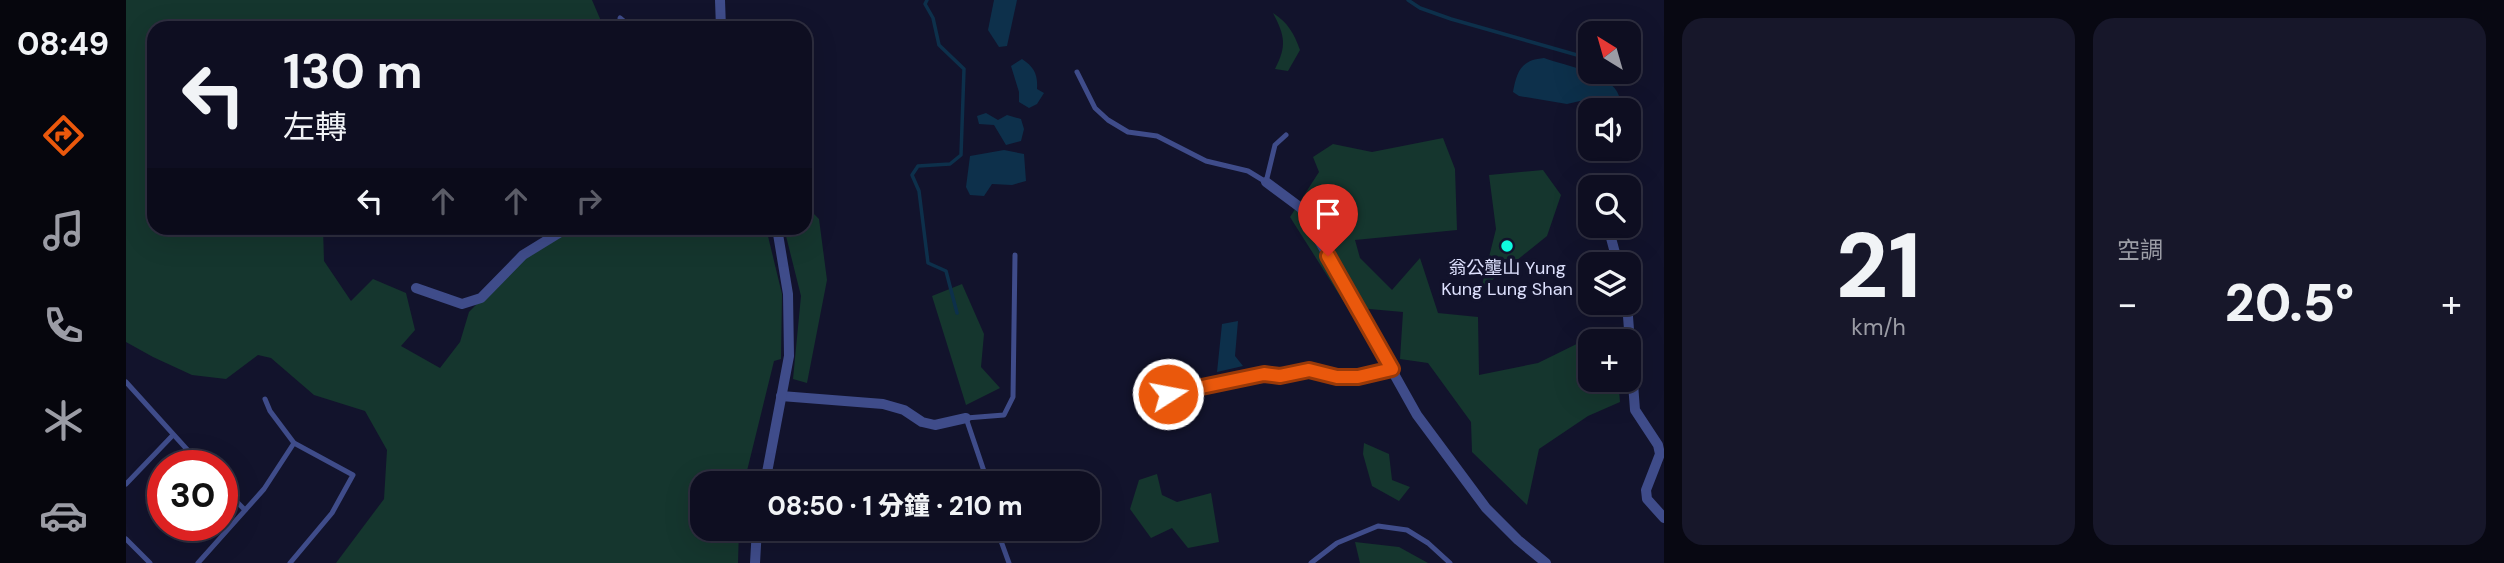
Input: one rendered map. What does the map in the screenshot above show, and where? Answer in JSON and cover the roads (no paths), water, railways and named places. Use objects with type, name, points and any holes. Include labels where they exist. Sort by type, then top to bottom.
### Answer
[{"type":"street","points":[[720,0],[720,21]]},
{"type":"street","points":[[1266,182],[1301,208],[1417,415],[1486,509],[1546,563]]},
{"type":"street","points":[[416,288],[462,304],[481,298],[523,255],[556,235]]},
{"type":"street","points":[[767,471],[789,356],[788,294],[778,235]]},
{"type":"street","points":[[1611,239],[1615,252]]},
{"type":"street","points":[[1629,315],[1635,410],[1658,445],[1660,454],[1646,489],[1647,499],[1664,518]]},
{"type":"street","points":[[1168,394],[1264,374],[1280,376],[1309,370],[1337,377],[1358,377],[1392,369]]},
{"type":"street","points":[[781,396],[884,404],[904,410],[922,422],[935,425],[967,418]]},
{"type":"street","points":[[755,563],[756,541]]},
{"type":"lane","points":[[620,18],[624,21]]},
{"type":"lane","points":[[1077,72],[1095,108],[1128,132],[1157,136],[1206,161],[1248,171],[1266,182],[1275,145],[1286,135]]},
{"type":"lane","points":[[984,471],[967,418],[1004,415],[1013,397],[1015,255]]},
{"type":"lane","points":[[126,382],[187,450]]},
{"type":"lane","points":[[265,399],[270,411],[294,443],[353,475],[332,513],[290,563]]},
{"type":"lane","points":[[126,484],[173,435]]},
{"type":"lane","points":[[198,563],[264,489],[294,443]]},
{"type":"lane","points":[[238,503],[245,510]]},
{"type":"lane","points":[[1311,563],[1337,542],[1378,526],[1407,530],[1428,543],[1450,563]]},
{"type":"lane","points":[[126,538],[150,563]]},
{"type":"lane","points":[[1001,541],[1009,563]]},
{"type":"water","points":[[994,0],[1017,0],[1007,46],[999,47],[988,30]]},
{"type":"water","points":[[1544,58],[1578,68],[1578,84],[1610,84],[1619,96],[1578,98],[1578,101],[1567,104],[1519,96],[1513,92],[1516,78],[1525,64]]},
{"type":"water","points":[[1022,59],[1036,75],[1037,89],[1044,93],[1037,104],[1029,108],[1019,102],[1019,92],[1011,66]]},
{"type":"water","points":[[986,113],[998,120],[1007,115],[1021,119],[1024,129],[1021,141],[1006,145],[994,125],[979,124],[977,116]]},
{"type":"water","points":[[1004,150],[1024,154],[1026,181],[1012,185],[992,184],[984,196],[970,195],[966,187],[970,156]]},
{"type":"water","points":[[1238,321],[1235,356],[1243,366],[1217,372],[1222,324]]},
{"type":"waterway","points":[[927,0],[925,4],[933,18],[939,45],[964,69],[961,155],[950,164],[918,166],[912,175],[919,191],[928,263],[946,271],[957,313]]},
{"type":"waterway","points":[[1408,0],[1420,8],[1451,19],[1578,55]]},
{"type":"place","name":"翁公壟山 Yung Kung Lung Shan","points":[[1507,246]]}]
